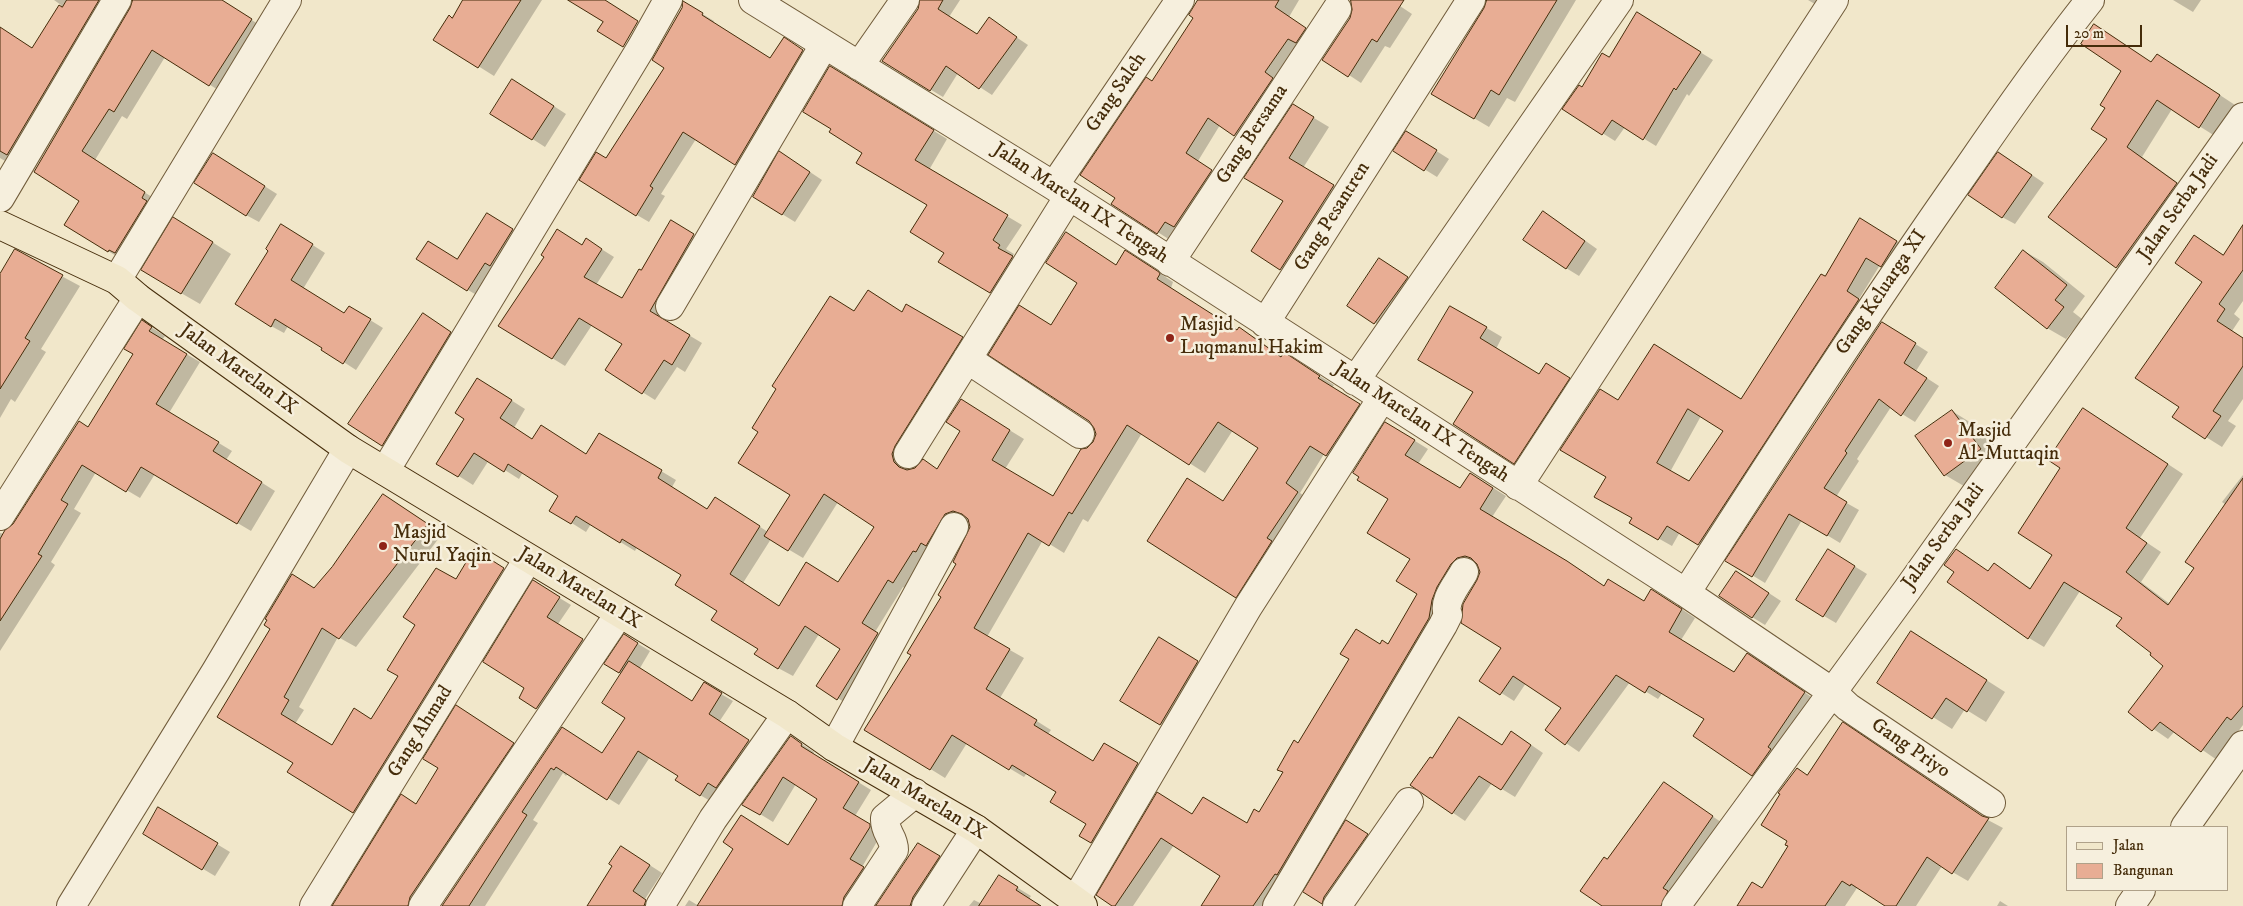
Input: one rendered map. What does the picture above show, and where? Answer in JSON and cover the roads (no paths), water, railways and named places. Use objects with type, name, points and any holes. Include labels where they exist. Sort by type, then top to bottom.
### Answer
[{"type":"main road","name":"Jalan Marelan IX","points":[[0,225],[117,280],[138,298],[348,449],[786,714],[834,747],[976,829],[1079,903]]},
{"type":"street","points":[[0,198],[117,0]]},
{"type":"street","points":[[117,280],[287,0]]},
{"type":"street","points":[[385,471],[642,48],[668,0]]},
{"type":"street","name":"Jalan Marelan IX Tengah","points":[[753,0],[824,45],[942,115],[1062,191],[1265,324],[1686,593],[1832,691]]},
{"type":"street","points":[[859,66],[905,0]]},
{"type":"street","name":"Gang Saleh","points":[[908,454],[967,359],[1062,191],[1180,0]]},
{"type":"street","name":"Gang Pesantren","points":[[1265,324],[1471,0]]},
{"type":"street","points":[[1356,381],[1619,0]]},
{"type":"street","points":[[1518,486],[1834,0]]},
{"type":"street","name":"Gang Keluarga XI","points":[[1686,593],[1815,393],[1933,217],[2053,46],[2090,0]]},
{"type":"street","name":"Gang Bersama","points":[[1170,262],[1336,9]]},
{"type":"street","points":[[670,306],[824,45]]},
{"type":"street","name":"Jalan Serba Jadi","points":[[1676,906],[1907,590],[2243,117]]},
{"type":"street","points":[[0,516],[138,298]]},
{"type":"street","points":[[967,359],[1080,434]]},
{"type":"street","points":[[1079,903],[1248,607],[1382,398]]},
{"type":"street","points":[[71,906],[216,671],[348,449]]},
{"type":"street","points":[[834,747],[954,527]]},
{"type":"street","name":"Gang Ahmad","points":[[314,906],[528,559]]},
{"type":"street","points":[[1277,906],[1444,625],[1448,615],[1445,609],[1446,602],[1464,572]]},
{"type":"street","points":[[423,906],[619,614]]},
{"type":"street","name":"Gang Priyo","points":[[1832,691],[1848,707],[1991,803]]},
{"type":"street","points":[[660,906],[713,819],[786,714]]},
{"type":"street","points":[[2186,826],[2243,745]]},
{"type":"street","points":[[857,906],[894,850],[894,843],[884,827],[885,818],[915,793]]},
{"type":"street","points":[[1337,906],[1409,802]]},
{"type":"street","points":[[926,906],[976,829]]},
{"type":"street","points":[[2130,906],[2140,891]]},
{"type":"place","name":"Masjid Luqmanul Hakim","points":[[1170,338]]},
{"type":"place","name":"Masjid Al-Muttaqin","points":[[1948,443]]},
{"type":"place","name":"Masjid Nurul Yaqin","points":[[383,546]]}]
